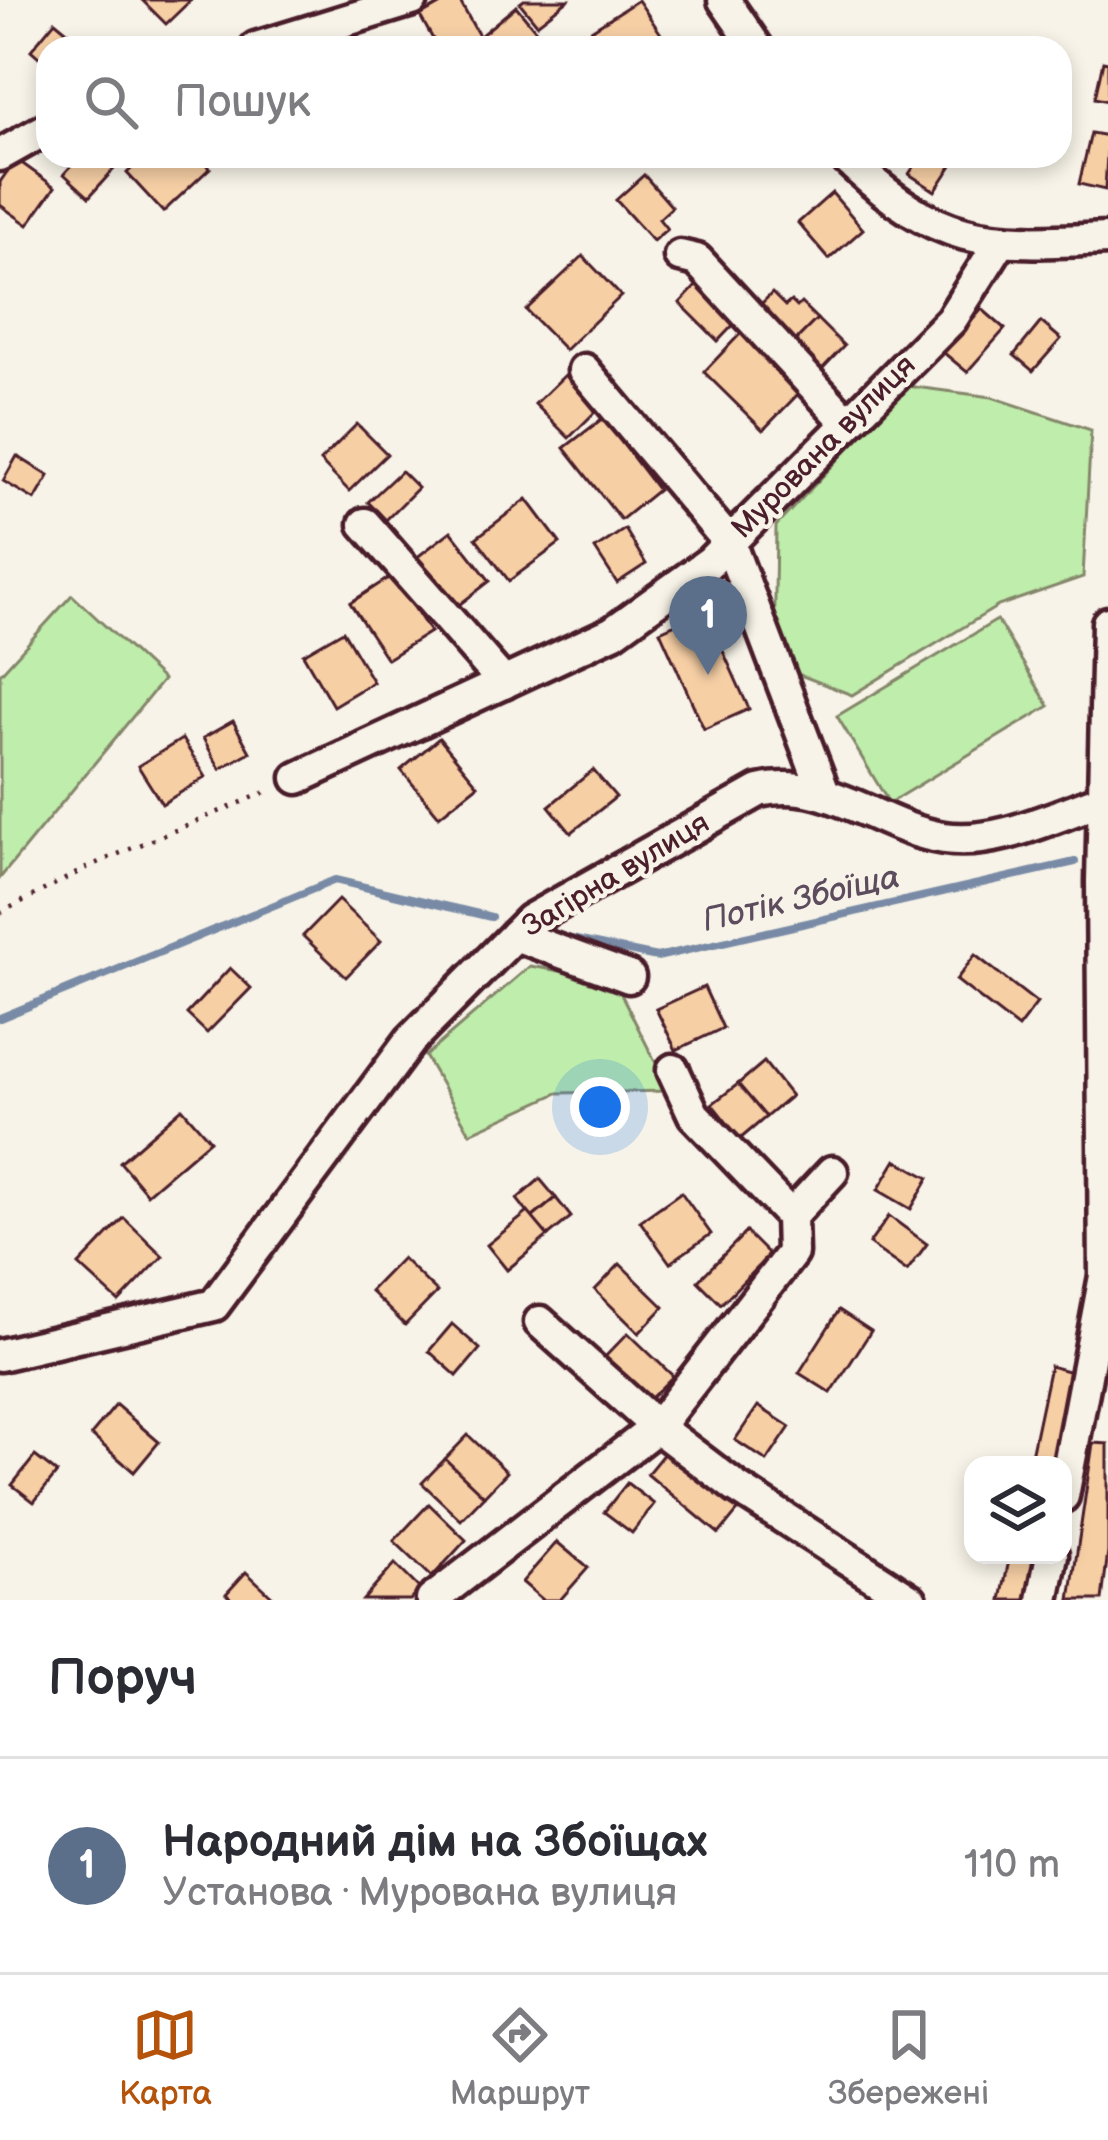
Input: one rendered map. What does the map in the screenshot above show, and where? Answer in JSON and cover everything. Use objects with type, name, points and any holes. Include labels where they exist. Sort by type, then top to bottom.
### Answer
[{"type":"street","points":[[295,36],[412,0]]},
{"type":"street","points":[[724,0],[749,36]]},
{"type":"street","points":[[0,155],[36,135]]},
{"type":"street","points":[[858,168],[916,216],[999,244],[1108,239]]},
{"type":"street","name":"Мурована вулиця","points":[[298,778],[613,632],[729,542],[951,320],[999,244]]},
{"type":"street","points":[[680,256],[697,260],[848,423]]},
{"type":"street","points":[[584,370],[729,542],[824,792]]},
{"type":"street","points":[[365,524],[504,683]]},
{"type":"street","points":[[1072,1465],[1096,1384],[1105,1276],[1108,623]]},
{"type":"street","name":"Загірна вулиця","points":[[0,1355],[214,1304],[411,1040],[514,935],[530,920],[759,790],[794,785],[824,792],[912,831],[975,840],[1104,799]]},
{"type":"street","points":[[514,935],[629,977]]},
{"type":"street","points":[[432,1600],[657,1427],[792,1253],[791,1216],[694,1115],[673,1070]]},
{"type":"street","points":[[791,1216],[832,1172]]},
{"type":"street","points":[[540,1322],[657,1427],[736,1487],[911,1600]]},
{"type":"street","points":[[1043,1600],[1050,1564]]},
{"type":"path","points":[[0,914],[92,865],[298,778]]},
{"type":"green space","points":[[907,386],[992,397],[1091,430],[1083,577],[998,606],[852,695],[774,665],[776,526]]},
{"type":"green space","points":[[72,595],[163,680],[0,878],[0,674]]},
{"type":"green space","points":[[997,620],[1049,706],[889,803],[837,716]]},
{"type":"green space","points":[[530,966],[614,980],[670,1091],[558,1093],[470,1133],[425,1056]]},
{"type":"building","points":[[142,0],[191,0],[166,24]]},
{"type":"building","points":[[448,0],[459,0],[479,36],[431,36],[420,16]]},
{"type":"building","points":[[568,0],[537,24],[520,3]]},
{"type":"building","points":[[638,0],[662,36],[591,36],[588,32]]},
{"type":"building","points":[[516,6],[541,36],[480,36]]},
{"type":"building","points":[[55,21],[73,36],[43,36]]},
{"type":"building","points":[[1103,61],[1108,62],[1108,101],[1095,98]]},
{"type":"building","points":[[1091,133],[1108,136],[1105,190],[1079,184]]},
{"type":"building","points":[[16,159],[55,187],[28,225],[0,205],[0,182]]},
{"type":"building","points":[[69,168],[115,168],[89,197],[64,174]]},
{"type":"building","points":[[132,168],[210,168],[163,212],[127,173]]},
{"type":"building","points":[[913,168],[950,168],[935,191],[909,174]]},
{"type":"building","points":[[644,175],[672,207],[659,219],[667,229],[653,241],[616,200]]},
{"type":"building","points":[[832,193],[863,229],[829,259],[798,223]]},
{"type":"building","points":[[583,256],[621,296],[565,350],[526,310]]},
{"type":"building","points":[[699,283],[737,321],[718,341],[680,303]]},
{"type":"building","points":[[772,293],[785,306],[791,301],[797,307],[801,303],[817,319],[794,342],[758,307]]},
{"type":"building","points":[[982,309],[1005,329],[967,372],[944,353]]},
{"type":"building","points":[[817,319],[844,346],[822,369],[794,342]]},
{"type":"building","points":[[1041,322],[1061,339],[1033,371],[1014,355]]},
{"type":"building","points":[[742,332],[802,390],[763,430],[704,372]]},
{"type":"building","points":[[565,375],[598,409],[569,438],[535,404]]},
{"type":"building","points":[[603,418],[658,490],[621,520],[564,448]]},
{"type":"building","points":[[357,424],[387,454],[349,491],[320,461]]},
{"type":"building","points":[[17,456],[49,476],[35,500],[3,481]]},
{"type":"building","points":[[401,471],[418,488],[386,520],[368,502]]},
{"type":"building","points":[[527,499],[560,543],[509,581],[476,538]]},
{"type":"building","points":[[625,529],[646,564],[617,583],[595,549]]},
{"type":"building","points":[[451,531],[490,581],[455,608],[416,558]]},
{"type":"building","points":[[393,575],[430,632],[387,659],[350,603]]},
{"type":"building","points":[[705,611],[749,709],[704,729],[660,631]]},
{"type":"building","points":[[343,631],[373,682],[333,706],[303,654]]},
{"type":"building","points":[[233,721],[250,752],[220,769],[203,738]]},
{"type":"building","points":[[439,738],[478,785],[439,816],[401,770]]},
{"type":"building","points":[[182,739],[206,777],[162,804],[138,766]]},
{"type":"building","points":[[593,770],[616,797],[571,833],[549,806]]},
{"type":"building","points":[[338,900],[381,941],[346,977],[303,936]]},
{"type":"building","points":[[975,955],[1037,1003],[1018,1028],[956,980]]},
{"type":"building","points":[[230,968],[251,988],[207,1033],[187,1014]]},
{"type":"building","points":[[704,987],[723,1028],[676,1050],[656,1009]]},
{"type":"building","points":[[764,1062],[791,1096],[766,1117],[738,1084]]},
{"type":"building","points":[[738,1084],[766,1117],[740,1139],[712,1104]]},
{"type":"building","points":[[182,1108],[210,1140],[147,1194],[120,1162]]},
{"type":"building","points":[[896,1160],[929,1178],[911,1209],[878,1190]]},
{"type":"building","points":[[540,1179],[556,1198],[532,1218],[517,1199]]},
{"type":"building","points":[[681,1192],[711,1234],[670,1263],[640,1221]]},
{"type":"building","points":[[556,1198],[571,1217],[548,1236],[532,1218]]},
{"type":"building","points":[[528,1212],[548,1236],[507,1270],[487,1245]]},
{"type":"building","points":[[889,1216],[927,1244],[907,1271],[869,1244]]},
{"type":"building","points":[[124,1218],[163,1256],[119,1302],[79,1265]]},
{"type":"building","points":[[746,1232],[769,1255],[721,1304],[698,1281]]},
{"type":"building","points":[[402,1258],[437,1292],[405,1325],[370,1291]]},
{"type":"building","points":[[620,1264],[664,1307],[639,1333],[595,1290]]},
{"type":"building","points":[[839,1310],[871,1331],[831,1393],[799,1373]]},
{"type":"building","points":[[452,1324],[480,1349],[457,1376],[429,1351]]},
{"type":"building","points":[[628,1333],[673,1376],[647,1402],[603,1359]]},
{"type":"building","points":[[1050,1366],[1075,1373],[1060,1456],[1031,1456]]},
{"type":"building","points":[[116,1405],[159,1442],[134,1472],[91,1435]]},
{"type":"building","points":[[758,1406],[790,1427],[767,1461],[735,1440]]},
{"type":"building","points":[[468,1435],[507,1472],[484,1496],[445,1459]]},
{"type":"building","points":[[1093,1443],[1108,1444],[1108,1552],[1102,1600],[1070,1600]]},
{"type":"building","points":[[669,1447],[741,1507],[719,1534],[647,1474]]},
{"type":"building","points":[[35,1456],[57,1473],[34,1502],[12,1485]]},
{"type":"building","points":[[445,1459],[484,1496],[461,1520],[422,1483]]},
{"type":"building","points":[[627,1483],[654,1504],[632,1533],[604,1512]]},
{"type":"building","points":[[429,1504],[466,1540],[432,1577],[394,1541]]},
{"type":"building","points":[[557,1542],[588,1568],[560,1600],[543,1600],[522,1582]]},
{"type":"building","points":[[395,1564],[420,1589],[410,1600],[363,1600]]},
{"type":"building","points":[[1008,1564],[1040,1564],[1033,1600],[1001,1600]]},
{"type":"building","points":[[246,1572],[275,1599],[232,1600],[226,1594]]},
{"type":"waterway","name":"Потік Збоїща","points":[[557,936],[657,957],[1075,862]]},
{"type":"waterway","name":"Потік Збоїща","points":[[0,1018],[335,880],[491,917]]},
{"type":"place","name":"Народний дім на Збоїщах","points":[[708,675]]}]
